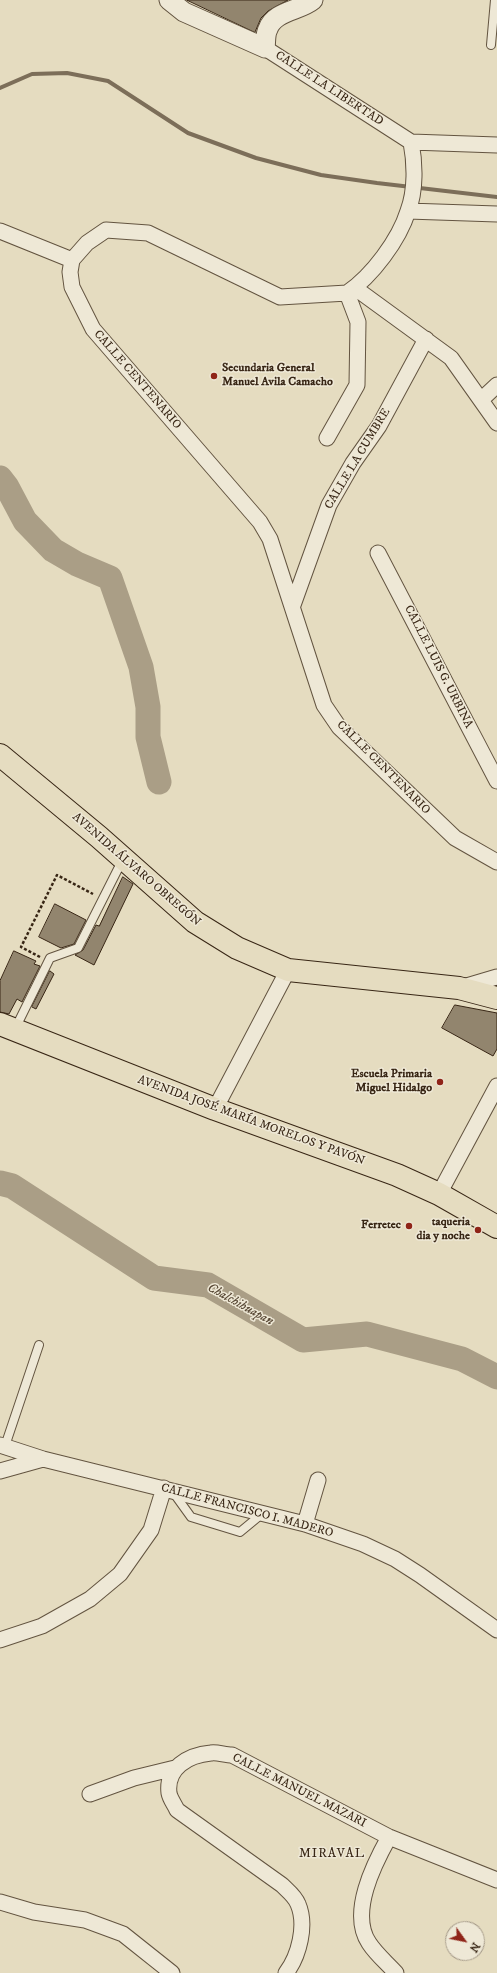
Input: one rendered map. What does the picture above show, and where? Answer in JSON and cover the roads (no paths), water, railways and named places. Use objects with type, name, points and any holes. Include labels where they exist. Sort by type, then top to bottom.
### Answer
[{"type":"main road","name":"AVENIDA ÁLVARO OBREGÓN","points":[[0,755],[123,858],[195,922],[237,948],[288,970],[459,988],[497,998]]},
{"type":"main road","name":"AVENIDA JOSÉ MARÍA MORELOS Y PAVÓN","points":[[7,1027],[215,1109],[397,1175],[439,1194],[497,1227]]},
{"type":"street","name":"CALLE LA LIBERTAD","points":[[169,0],[184,12],[265,48],[411,142]]},
{"type":"street","points":[[265,48],[268,28],[274,20],[313,0]]},
{"type":"street","points":[[351,290],[387,253],[409,207],[414,173],[414,158],[411,142],[497,145]]},
{"type":"street","points":[[409,207],[497,214]]},
{"type":"street","points":[[0,231],[72,260],[87,243],[106,230],[148,233],[280,297],[351,290],[426,339],[451,358],[497,423]]},
{"type":"street","name":"CALLE CENTENARIO","points":[[72,260],[70,272],[72,287],[93,329],[260,522],[270,539],[293,605],[324,705],[339,727],[455,838],[497,862]]},
{"type":"street","points":[[326,438],[357,385],[358,322],[351,290]]},
{"type":"street","name":"CALLE LA CUMBRE","points":[[293,605],[329,505],[353,463],[379,426],[426,339]]},
{"type":"street","points":[[480,400],[497,385]]},
{"type":"street","name":"CALLE LUIS G. URBINA","points":[[378,553],[497,781]]},
{"type":"street","points":[[215,1109],[288,970]]},
{"type":"street","points":[[459,988],[497,977]]},
{"type":"street","points":[[439,1194],[497,1086]]},
{"type":"street","points":[[3,1446],[43,1459]]},
{"type":"street","name":"CALLE FRANCISCO I. MADERO","points":[[0,1471],[43,1459],[305,1524],[364,1544],[395,1559],[497,1630]]},
{"type":"street","points":[[305,1524],[318,1480]]},
{"type":"street","points":[[0,1640],[42,1626],[90,1599],[120,1574],[151,1530],[168,1489]]},
{"type":"street","name":"CALLE MANUEL MAZARI","points":[[175,1768],[191,1757],[212,1752],[232,1756],[389,1837],[497,1880]]},
{"type":"street","points":[[90,1794],[134,1778],[175,1768]]},
{"type":"street","points":[[175,1768],[170,1780],[169,1794],[177,1810],[282,1885],[294,1896],[299,1906],[301,1925],[298,1951],[286,1973]]},
{"type":"street","points":[[389,1837],[373,1869],[365,1892],[362,1914],[364,1930],[368,1942],[396,1973]]},
{"type":"street","points":[[0,1902],[34,1912],[85,1920],[122,1934],[172,1973]]},
{"type":"lane","points":[[491,46],[496,0]]},
{"type":"lane","points":[[7,1027],[50,958],[78,948],[123,858]]},
{"type":"lane","points":[[3,1446],[39,1345]]},
{"type":"lane","points":[[168,1489],[191,1517],[240,1532],[263,1513]]},
{"type":"waterway","points":[[0,88],[32,74],[67,73],[108,81],[188,133],[256,158],[321,175],[497,197]]},
{"type":"waterway","points":[[0,478],[7,487],[25,521],[53,550],[77,564],[110,578],[141,667],[148,707],[148,737],[159,782]]},
{"type":"waterway","name":"Chalchihuapan","points":[[0,1183],[12,1186],[154,1278],[208,1285],[303,1340],[367,1334],[462,1359],[497,1377]]},
{"type":"place","name":"Secundaria General Manuel Avila Camacho","points":[[214,376]]},
{"type":"place","name":"Escuela Primaria Miguel Hidalgo","points":[[440,1082]]},
{"type":"place","name":"Ferretec","points":[[409,1226]]},
{"type":"place","name":"taqueria dia y noche","points":[[478,1230]]},
{"type":"district","name":"MIRAVAL","points":[[332,1854]]}]
